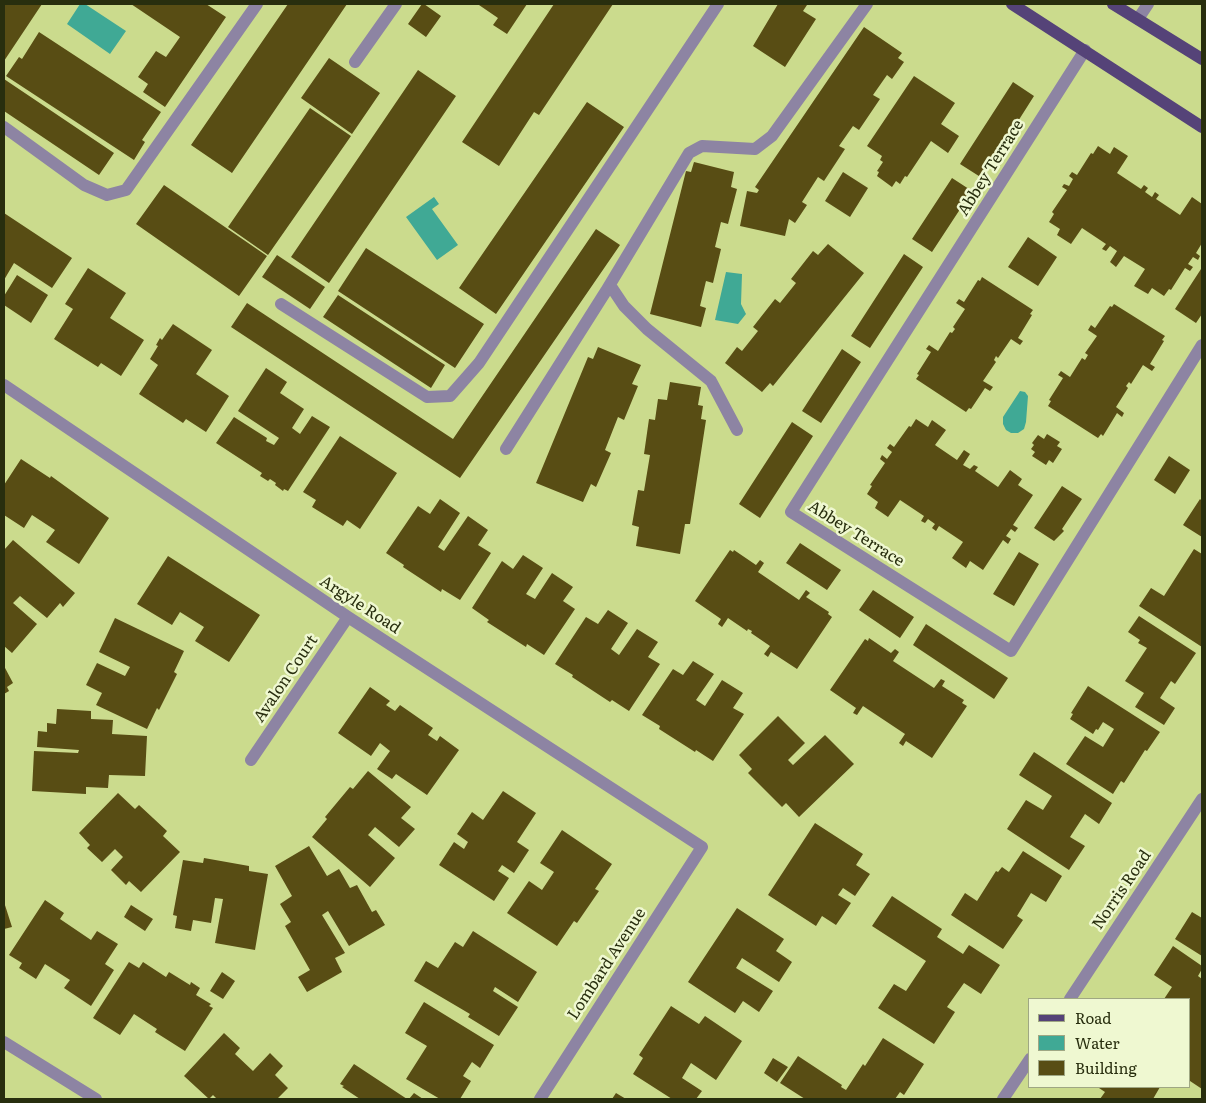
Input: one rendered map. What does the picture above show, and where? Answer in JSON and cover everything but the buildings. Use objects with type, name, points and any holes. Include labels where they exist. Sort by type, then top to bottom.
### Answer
[{"type":"main road","points":[[1012,4],[1202,127]]},
{"type":"main road","points":[[1113,4],[1202,59]]},
{"type":"street","points":[[4,127],[84,185],[107,195],[126,190],[257,4]]},
{"type":"street","points":[[356,62],[396,4]]},
{"type":"street","points":[[282,304],[427,397],[450,396],[479,363],[718,4]]},
{"type":"street","points":[[506,449],[610,285],[689,153],[702,146],[755,149],[772,136],[867,4]]},
{"type":"street","points":[[1138,19],[1148,4]]},
{"type":"street","name":"Abbey Terrace","points":[[1085,50],[791,512],[1011,651],[1202,345]]},
{"type":"street","points":[[610,285],[624,306],[647,329],[711,381],[737,430]]},
{"type":"street","name":"Argyle Road","points":[[4,385],[348,617],[702,847]]},
{"type":"street","name":"Avalon Court","points":[[251,760],[348,617]]},
{"type":"street","name":"Norris Road","points":[[1071,998],[1202,799]]},
{"type":"street","name":"Lombard Avenue","points":[[540,1099],[702,847]]},
{"type":"street","points":[[4,1042],[96,1099]]},
{"type":"street","points":[[1003,1099],[1028,1062]]},
{"type":"water","points":[[80,4],[85,4],[126,31],[110,54],[67,24]]},
{"type":"water","points":[[434,197],[439,204],[432,209],[458,245],[437,260],[406,217]]},
{"type":"water","points":[[726,272],[742,274],[741,304],[746,314],[738,324],[715,320]]},
{"type":"water","points":[[1020,391],[1025,392],[1028,396],[1026,422],[1024,429],[1018,433],[1011,433],[1006,430],[1003,424],[1003,417]]}]
